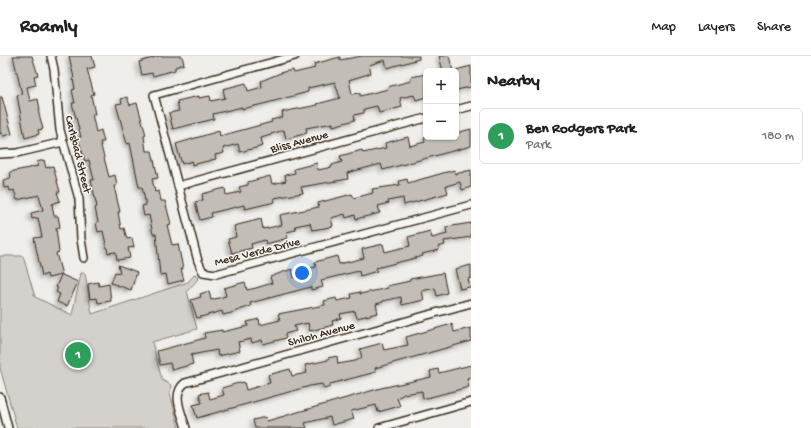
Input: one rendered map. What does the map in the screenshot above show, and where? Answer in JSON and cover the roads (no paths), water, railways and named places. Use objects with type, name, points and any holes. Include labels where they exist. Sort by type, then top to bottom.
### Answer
[{"type":"street","name":"Carlsbad Street","points":[[51,56],[55,80],[58,118],[79,199],[81,239],[84,258]]},
{"type":"street","name":"Mesa Verde Drive","points":[[295,56],[154,95],[200,266],[203,272],[212,274],[471,205]]},
{"type":"street","points":[[459,109],[471,106]]},
{"type":"street","name":"Bliss Avenue","points":[[178,186],[423,119]]},
{"type":"street","points":[[0,154],[17,153],[63,142]]},
{"type":"street","name":"Shiloh Avenue","points":[[186,428],[178,401],[179,389],[191,380],[471,303]]},
{"type":"street","points":[[0,396],[8,428]]},
{"type":"street","points":[[379,428],[471,402]]},
{"type":"place","name":"Ben Rodgers Park","points":[[78,355]]}]
